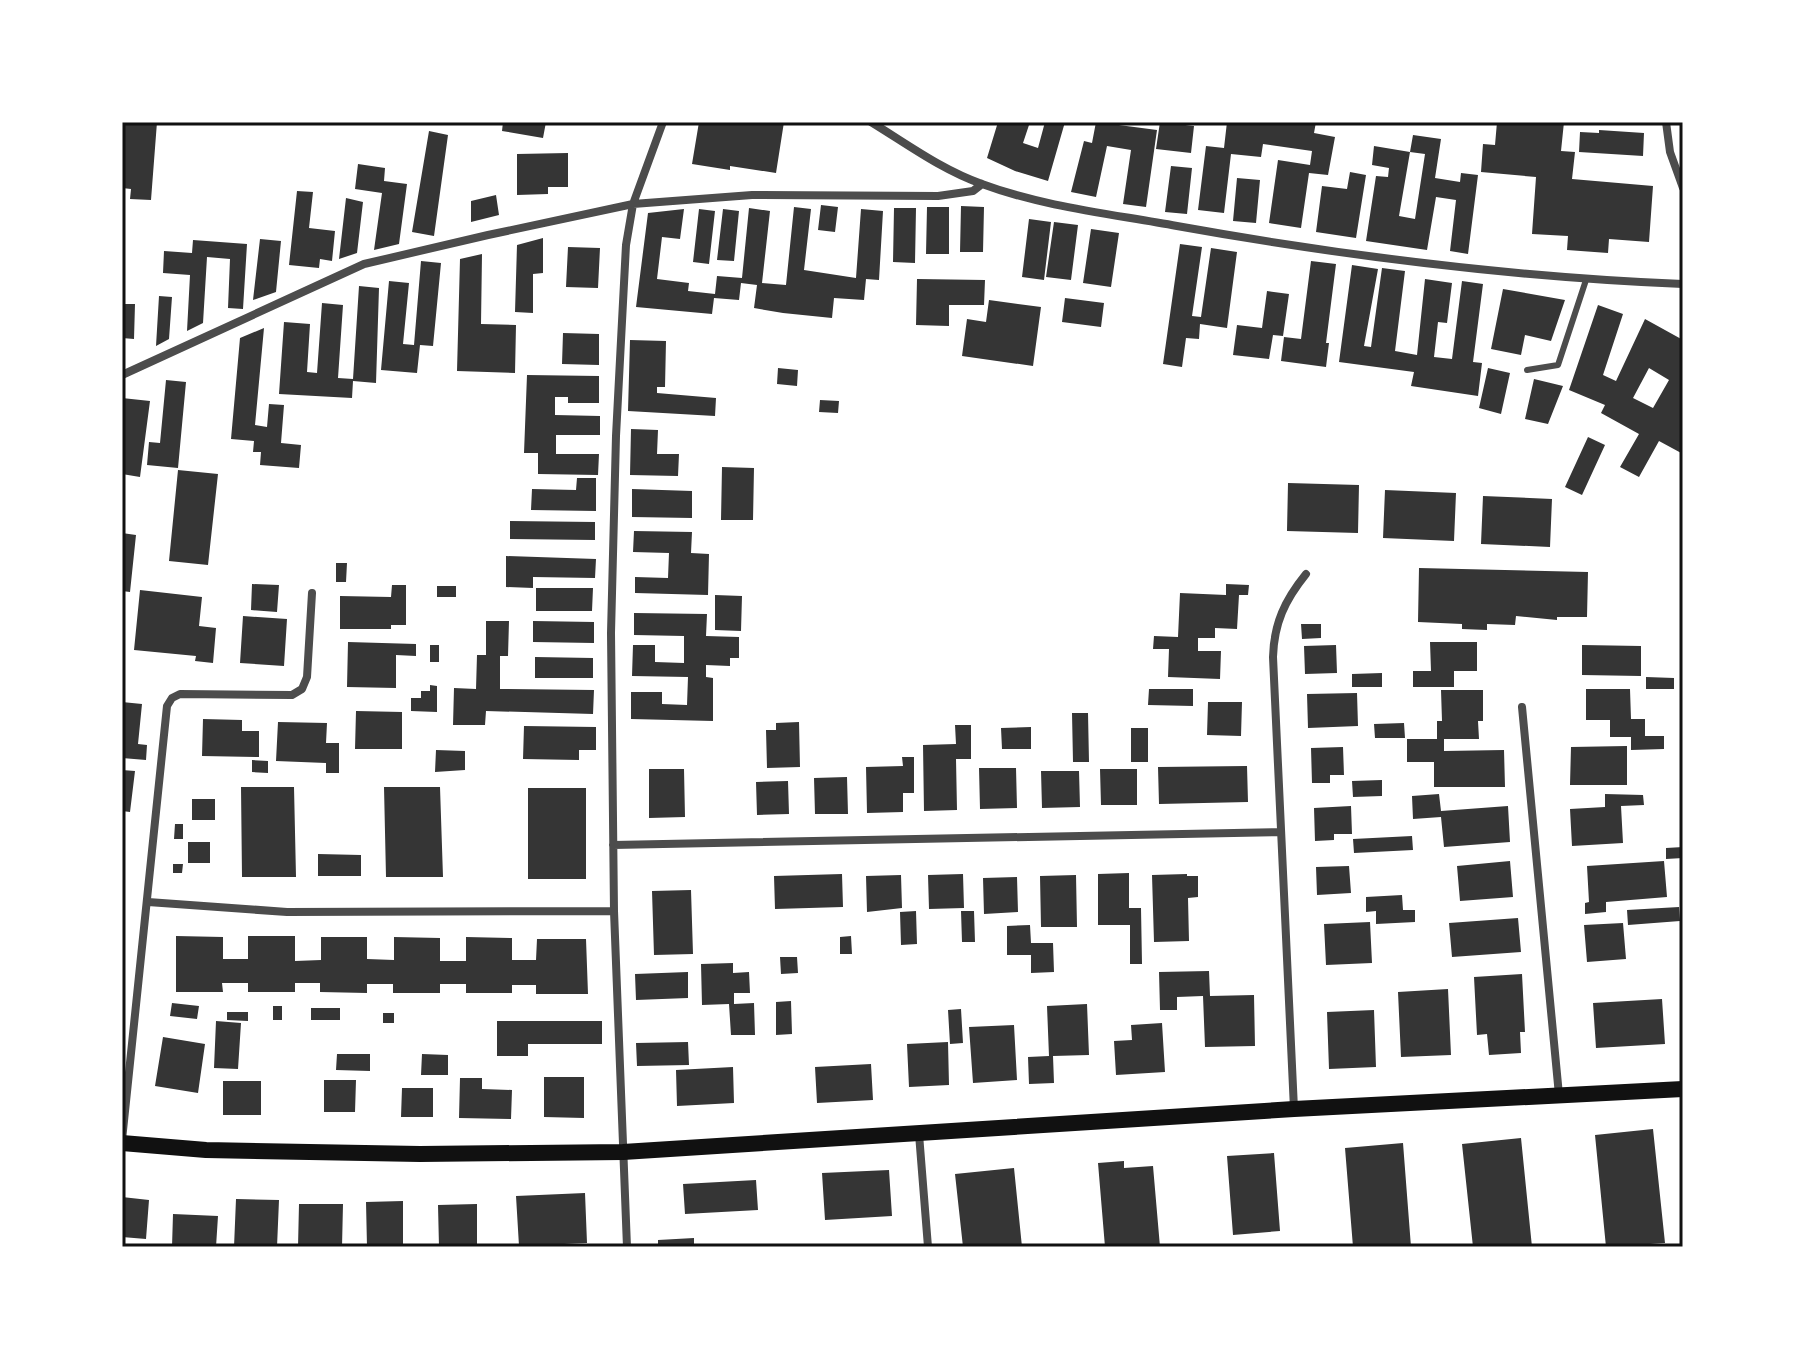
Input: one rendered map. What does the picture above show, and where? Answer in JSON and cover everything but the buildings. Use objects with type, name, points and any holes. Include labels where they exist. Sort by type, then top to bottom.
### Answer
[{"type":"main road","points":[[122,1141],[206,1150],[420,1154],[623,1152],[1294,1109],[1683,1089]]},
{"type":"street","points":[[627,1247],[613,845],[611,633],[616,436],[621,297],[633,204],[663,122]]},
{"type":"street","points":[[871,122],[941,166],[982,184],[1058,204],[1226,235],[1409,262],[1586,280],[1683,284]]},
{"type":"street","points":[[1666,122],[1670,152],[1683,188]]},
{"type":"street","points":[[122,375],[364,264],[633,204],[752,195],[938,196],[973,191],[982,184]]},
{"type":"street","points":[[1294,1109],[1273,636],[1281,610],[1306,574]]},
{"type":"street","points":[[122,1141],[167,706],[172,698],[180,694],[292,695],[302,689],[307,677],[312,593]]},
{"type":"street","points":[[1522,707],[1559,1095]]},
{"type":"street","points":[[613,845],[1281,832]]},
{"type":"street","points":[[148,902],[287,912],[614,911]]},
{"type":"street","points":[[919,1133],[928,1247]]},
{"type":"lane","points":[[1527,370],[1558,365],[1586,280]]}]
